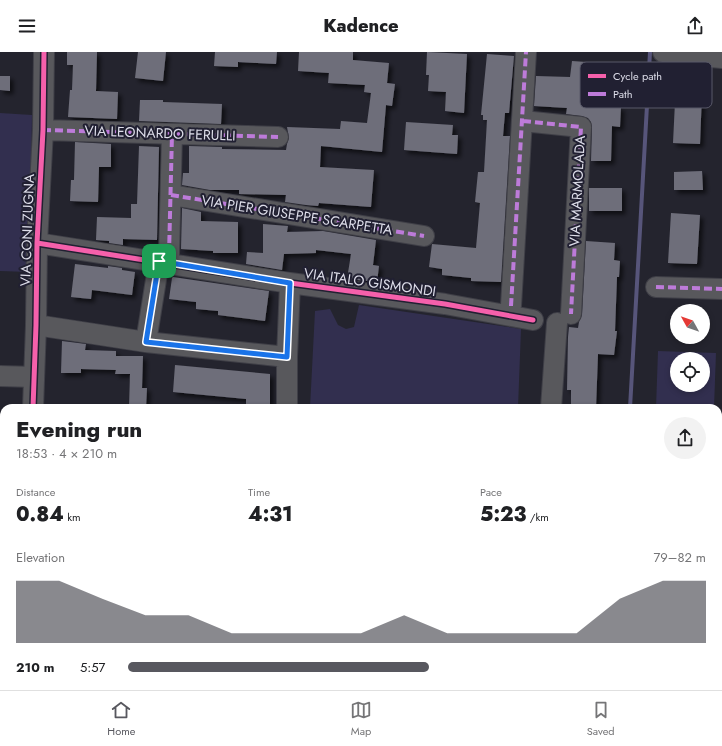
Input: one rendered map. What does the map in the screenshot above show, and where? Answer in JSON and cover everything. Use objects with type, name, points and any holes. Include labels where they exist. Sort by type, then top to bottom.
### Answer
[{"type":"street","name":"VIA CONI ZUGNA","points":[[33,404],[37,243],[43,130],[44,52]]},
{"type":"street","points":[[511,306],[526,52]]},
{"type":"street","points":[[664,52],[722,58]]},
{"type":"street","name":"VIA MARMOLADA","points":[[523,121],[581,127],[564,318],[552,404]]},
{"type":"street","name":"VIA LEONARDO FERULLI","points":[[43,130],[278,136]]},
{"type":"street","points":[[146,342],[164,258],[171,195],[172,134]]},
{"type":"street","name":"VIA PIER GIUSEPPE SCARPETTA","points":[[171,195],[424,236]]},
{"type":"street","name":"VIA ITALO GISMONDI","points":[[37,243],[164,258],[290,283],[445,304],[533,320]]},
{"type":"street","points":[[287,404],[290,283]]},
{"type":"street","points":[[656,287],[722,289]]},
{"type":"street","points":[[36,325],[146,342],[287,357]]},
{"type":"street","points":[[0,376],[34,377]]},
{"type":"street","points":[[722,430],[722,436]]},
{"type":"shaded area","points":[[0,113],[32,115],[29,272],[0,271]]},
{"type":"shaded area","points":[[359,305],[521,329],[518,404],[310,404],[315,311],[330,309],[338,325],[346,329],[354,327]]},
{"type":"shaded area","points":[[658,351],[687,352],[670,352],[670,392],[710,392],[710,353],[716,353],[714,404],[656,404]]},
{"type":"building","points":[[67,52],[97,52],[96,91],[118,92],[117,119],[68,117],[70,90],[72,90],[73,65],[67,65]]},
{"type":"building","points":[[138,52],[166,52],[163,81],[135,78]]},
{"type":"building","points":[[215,52],[277,52],[276,64],[238,62],[238,67],[214,66]]},
{"type":"building","points":[[299,52],[353,52],[353,60],[389,63],[387,83],[395,84],[392,106],[386,105],[382,152],[321,146],[320,167],[374,170],[371,207],[319,203],[318,206],[306,205],[285,202],[286,195],[239,194],[239,190],[210,190],[182,185],[183,173],[189,173],[189,146],[222,147],[222,149],[286,150],[289,138],[287,127],[340,129],[341,121],[367,123],[371,93],[364,92],[365,85],[328,83],[329,73],[298,71]]},
{"type":"building","points":[[427,52],[467,54],[464,113],[445,111],[446,92],[428,91],[429,75],[426,75]]},
{"type":"building","points":[[487,54],[514,56],[509,113],[505,113],[503,136],[510,136],[501,282],[471,281],[471,278],[442,275],[442,269],[429,267],[432,244],[476,248],[480,203],[475,202],[478,172],[484,172],[487,120],[483,120],[483,115],[481,115]]},
{"type":"building","points":[[572,61],[586,62],[580,62],[580,108],[621,108],[620,127],[612,126],[611,161],[591,161],[592,127],[588,118],[566,114],[567,108],[534,106],[536,76],[570,77]]},
{"type":"building","points":[[0,76],[10,76],[10,91],[0,90]]},
{"type":"building","points":[[140,100],[222,104],[221,124],[139,121]]},
{"type":"building","points":[[675,108],[701,108],[700,144],[673,143]]},
{"type":"building","points":[[406,122],[453,125],[452,135],[458,135],[457,154],[404,150]]},
{"type":"building","points":[[75,142],[111,144],[111,167],[99,167],[98,202],[70,201],[71,180],[74,180]]},
{"type":"building","points":[[139,146],[159,147],[157,240],[123,239],[123,245],[109,243],[109,241],[96,240],[97,217],[131,218],[131,204],[137,204]]},
{"type":"building","points":[[702,171],[703,190],[674,190],[674,172]]},
{"type":"building","points":[[589,188],[622,188],[622,211],[589,211]]},
{"type":"building","points":[[182,208],[201,212],[201,221],[238,222],[238,253],[213,253],[213,251],[181,249]]},
{"type":"building","points":[[671,213],[700,215],[697,264],[668,263]]},
{"type":"building","points":[[263,224],[288,226],[287,232],[323,231],[376,240],[373,265],[379,266],[377,282],[347,279],[351,254],[316,250],[316,253],[284,254],[282,270],[246,264],[247,252],[263,253]]},
{"type":"building","points":[[586,241],[615,243],[614,260],[620,261],[619,277],[617,277],[615,331],[617,331],[614,355],[598,354],[596,404],[571,404],[571,390],[567,390],[569,327],[578,328],[582,315]]},
{"type":"building","points":[[75,264],[108,268],[108,266],[135,272],[132,295],[92,290],[91,299],[71,297]]},
{"type":"building","points":[[173,277],[269,291],[265,321],[218,315],[218,311],[196,309],[196,302],[169,299]]},
{"type":"building","points":[[62,341],[86,344],[85,350],[116,351],[116,356],[143,356],[142,388],[147,388],[146,404],[129,404],[130,374],[115,374],[116,370],[81,369],[81,373],[61,373]]},
{"type":"building","points":[[175,365],[270,374],[270,404],[246,404],[246,399],[173,392]]},
{"type":"waterway","points":[[649,62],[650,52]]},
{"type":"waterway","points":[[630,404],[647,108]]},
{"type":"marked path","points":[[511,306],[526,52]]},
{"type":"marked path","points":[[523,121],[581,127],[571,314]]},
{"type":"marked path","points":[[43,130],[278,137]]},
{"type":"marked path","points":[[169,255],[172,134]]},
{"type":"marked path","points":[[171,195],[424,236]]},
{"type":"marked path","points":[[656,287],[722,289]]},
{"type":"marked path","points":[[722,430],[722,436]]},
{"type":"cycle path","points":[[33,404],[37,243],[43,130],[44,52]]},
{"type":"cycle path","points":[[37,243],[290,283],[445,304],[533,320]]},
{"type":"route","points":[[159,261],[290,283],[287,357],[146,342],[159,261]]}]
